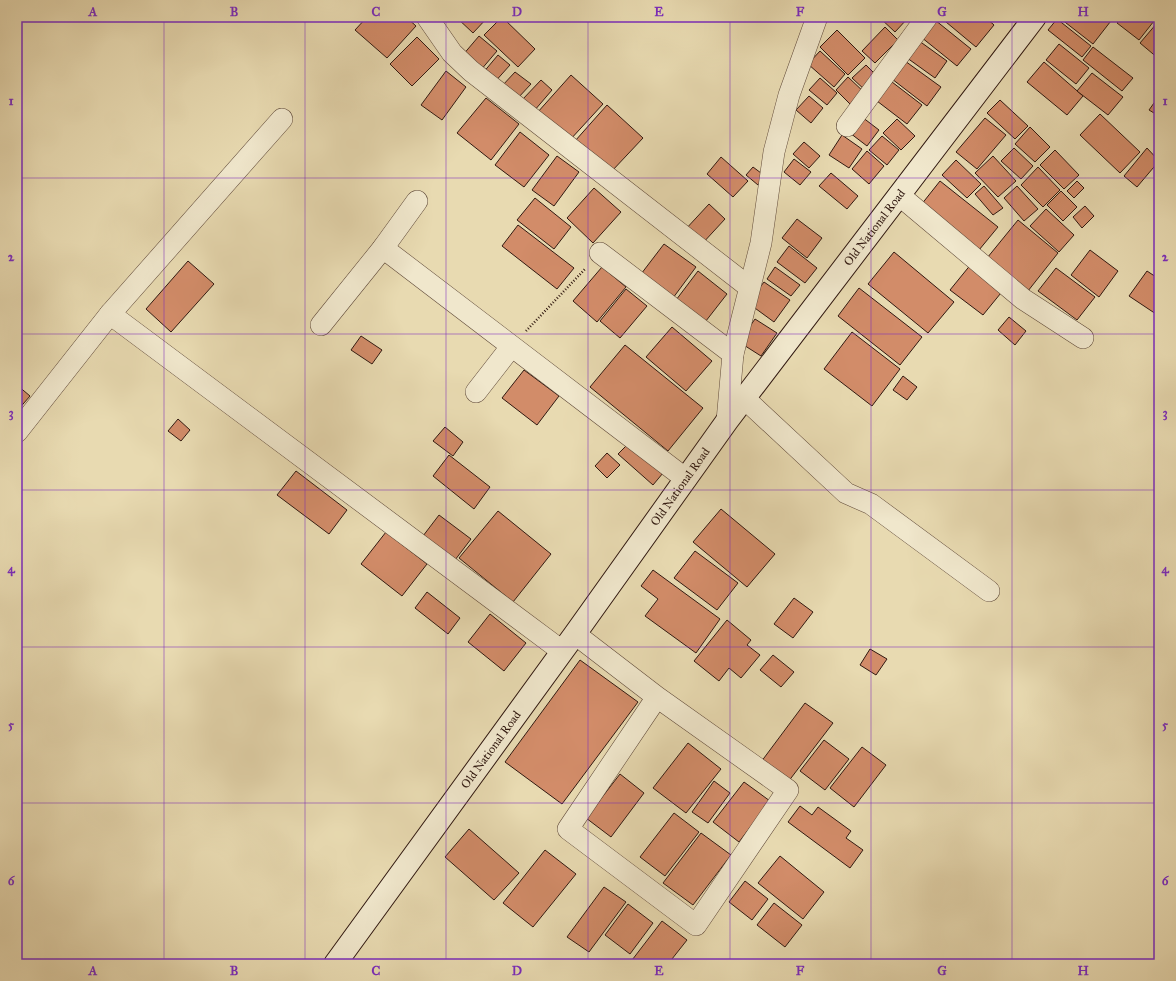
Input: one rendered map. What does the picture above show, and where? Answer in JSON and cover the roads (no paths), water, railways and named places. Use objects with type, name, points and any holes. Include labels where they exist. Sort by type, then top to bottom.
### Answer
[{"type":"main road","name":"Old National Road","points":[[334,964],[575,634],[744,398],[1036,17]]},
{"type":"street","points":[[427,17],[452,53],[471,71],[749,287]]},
{"type":"street","points":[[727,421],[733,354],[761,242],[778,137],[789,95],[817,17]]},
{"type":"street","points":[[847,126],[927,17]]},
{"type":"street","points":[[17,432],[110,314],[282,119]]},
{"type":"street","points":[[899,195],[1023,299],[1083,338]]},
{"type":"street","points":[[321,325],[383,248],[417,201]]},
{"type":"street","points":[[383,248],[686,479]]},
{"type":"street","points":[[600,253],[733,354]]},
{"type":"street","points":[[110,314],[562,651]]},
{"type":"street","points":[[476,392],[511,347]]},
{"type":"street","points":[[744,398],[846,493],[871,504],[989,591]]},
{"type":"street","points":[[575,634],[657,697],[788,790],[696,925],[568,829],[657,697]]}]
